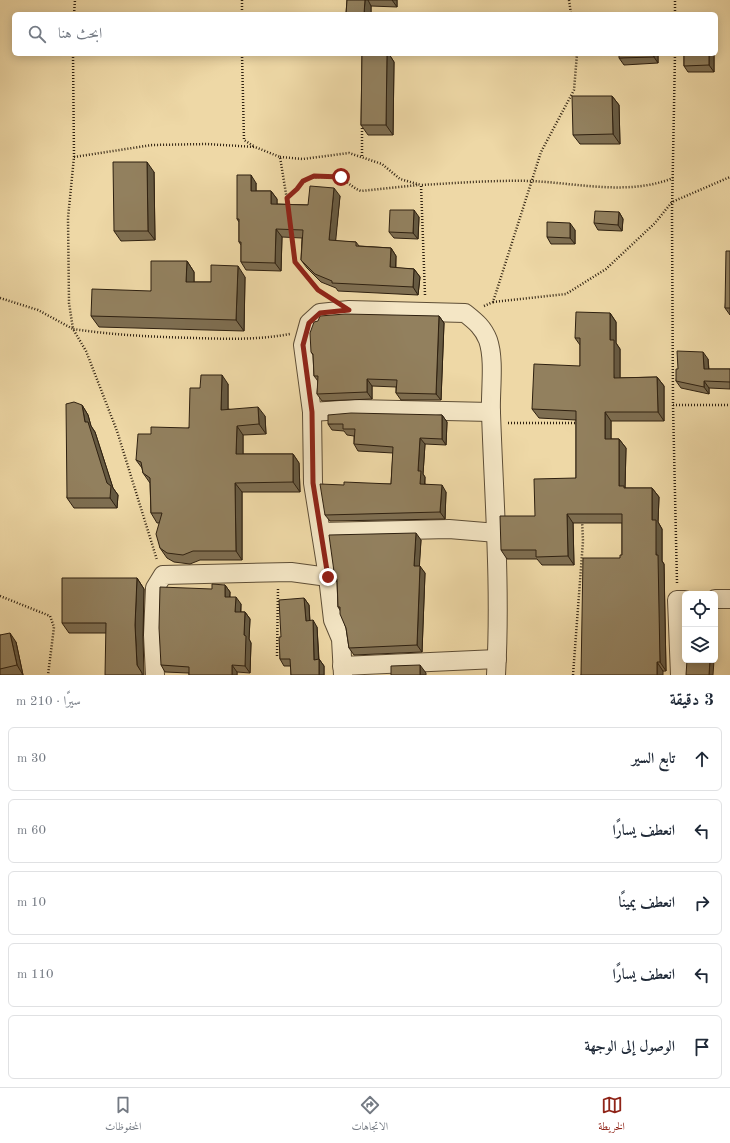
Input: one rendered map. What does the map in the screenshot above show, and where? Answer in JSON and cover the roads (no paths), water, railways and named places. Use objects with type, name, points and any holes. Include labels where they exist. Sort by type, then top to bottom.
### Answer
[{"type":"street","points":[[349,310],[464,313],[479,324],[488,341],[491,362],[491,418],[497,533],[496,667],[342,670],[341,639],[333,620],[328,577],[313,483],[312,412],[303,345],[309,323],[320,313],[349,310]]},
{"type":"street","points":[[312,412],[355,409],[491,418]]},
{"type":"street","points":[[321,532],[449,529],[497,533]]},
{"type":"street","points":[[155,675],[153,635],[155,588],[162,575],[291,572],[328,577]]},
{"type":"street","points":[[718,599],[730,599]]},
{"type":"street","points":[[680,675],[681,600]]}]
